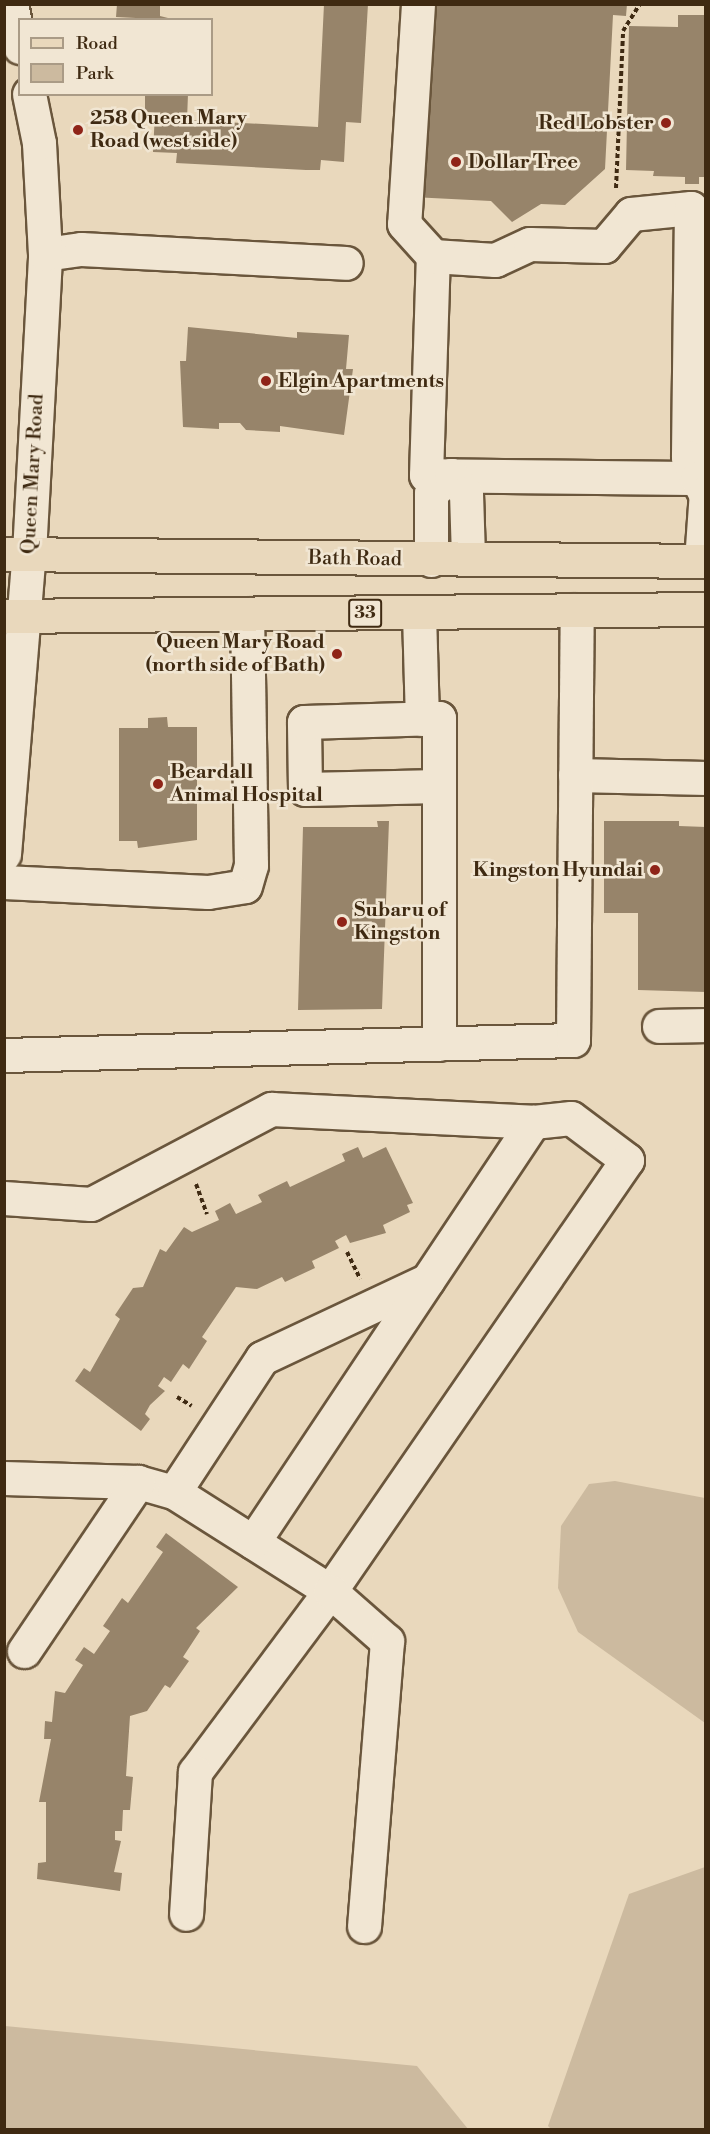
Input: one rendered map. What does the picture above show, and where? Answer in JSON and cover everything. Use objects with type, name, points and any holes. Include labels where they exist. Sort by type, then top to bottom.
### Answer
[{"type":"main road","name":"Bath Road","points":[[17,554],[703,561]]},
{"type":"main road","points":[[703,561],[703,609]]},
{"type":"main road","name":"33","points":[[14,616],[703,609]]},
{"type":"street","points":[[11,4],[18,37]]},
{"type":"street","points":[[418,4],[404,225],[433,256],[495,260],[530,244],[604,246],[631,214],[691,208],[688,457],[702,487],[703,561]]},
{"type":"street","name":"Queen Mary Road","points":[[4,854],[17,554],[45,254],[39,143],[29,96]]},
{"type":"street","points":[[45,254],[81,249],[346,263]]},
{"type":"street","points":[[433,256],[426,475],[702,487]]},
{"type":"street","points":[[451,475],[466,493],[468,558]]},
{"type":"street","points":[[431,560],[431,493],[451,475]]},
{"type":"street","points":[[4,1055],[573,1041],[577,610]]},
{"type":"street","points":[[419,613],[422,719]]},
{"type":"street","points":[[4,882],[208,892],[245,886],[251,865],[247,614]]},
{"type":"street","points":[[439,786],[305,789],[304,723],[439,718],[439,786],[439,1044]]},
{"type":"street","points":[[575,775],[705,778]]},
{"type":"street","points":[[659,1026],[705,1025]]},
{"type":"street","points":[[4,1198],[91,1204],[271,1109],[532,1122],[571,1118],[627,1160],[330,1591],[195,1772],[186,1914]]},
{"type":"street","points":[[253,1542],[532,1122]]},
{"type":"street","points":[[174,1492],[262,1358],[428,1280]]},
{"type":"street","points":[[4,1478],[138,1482],[174,1492],[330,1591],[387,1641],[364,1926]]},
{"type":"street","points":[[24,1652],[138,1482]]},
{"type":"path","points":[[631,214],[616,193],[622,31],[640,4]]},
{"type":"green space","points":[[615,1481],[705,1498],[705,1723],[578,1632],[558,1588],[561,1526],[589,1484]]},
{"type":"green space","points":[[705,1867],[705,2129],[551,2129],[548,2126],[629,1894]]},
{"type":"green space","points":[[5,2026],[417,2066],[468,2129],[5,2129]]},
{"type":"building","points":[[117,4],[160,4],[160,16],[168,18],[136,18],[116,17]]},
{"type":"building","points":[[324,4],[368,4],[361,123],[346,122],[344,162],[321,160],[320,170],[176,163],[177,153],[153,152],[155,113],[145,112],[145,96],[188,96],[187,120],[318,127]]},
{"type":"building","points":[[422,4],[627,4],[626,16],[613,15],[605,169],[565,205],[541,204],[512,222],[491,201],[412,197]]},
{"type":"building","name":"Red Lobster","points":[[678,15],[706,15],[706,177],[699,177],[699,184],[685,184],[685,177],[653,176],[654,171],[626,170],[629,26],[678,27]]},
{"type":"building","name":"Elgin Apartments","points":[[188,327],[297,338],[297,332],[349,335],[346,369],[353,369],[344,435],[280,426],[280,432],[246,430],[240,423],[219,423],[219,429],[183,427],[180,361],[186,361]]},
{"type":"building","name":"Beardall Animal Hospital","points":[[167,717],[168,727],[197,727],[197,840],[138,848],[137,841],[119,841],[119,728],[148,728],[148,718]]},
{"type":"building","name":"Subaru of Kingston","points":[[377,821],[389,821],[382,1009],[298,1010],[303,827],[378,827]]},
{"type":"building","name":"Kingston Hyundai","points":[[604,821],[679,821],[679,826],[706,827],[706,992],[638,990],[638,913],[604,913]]},
{"type":"building","points":[[358,1147],[363,1158],[386,1147],[413,1203],[407,1205],[410,1212],[383,1225],[386,1233],[350,1243],[346,1235],[335,1241],[339,1248],[312,1261],[315,1268],[285,1282],[282,1277],[257,1289],[236,1287],[202,1337],[207,1341],[189,1369],[183,1364],[171,1382],[164,1377],[158,1386],[165,1391],[150,1405],[145,1414],[150,1419],[141,1431],[75,1381],[84,1368],[90,1372],[120,1319],[115,1315],[133,1288],[143,1287],[160,1249],[166,1252],[184,1227],[192,1232],[219,1220],[215,1211],[230,1203],[236,1214],[262,1202],[258,1195],[287,1181],[290,1187],[345,1161],[342,1154]]},
{"type":"building","points":[[166,1533],[238,1587],[196,1628],[200,1631],[183,1657],[189,1661],[170,1688],[165,1685],[147,1711],[130,1716],[126,1776],[133,1777],[130,1810],[123,1810],[122,1831],[115,1831],[115,1840],[121,1841],[114,1872],[122,1873],[120,1891],[37,1879],[38,1863],[46,1862],[46,1802],[39,1802],[51,1739],[44,1739],[45,1721],[52,1722],[55,1691],[65,1693],[83,1665],[75,1660],[84,1647],[94,1654],[110,1631],[103,1626],[122,1598],[128,1603],[163,1552],[156,1547]]},
{"type":"place","name":"Red Lobster","points":[[666,123]]},
{"type":"place","name":"258 Queen Mary Road (west side)","points":[[78,130]]},
{"type":"place","name":"Dollar Tree","points":[[456,162]]},
{"type":"place","name":"Elgin Apartments","points":[[266,381]]},
{"type":"place","name":"Queen Mary Road (north side of Bath)","points":[[337,654]]},
{"type":"place","name":"Beardall Animal Hospital","points":[[158,784]]},
{"type":"place","name":"Kingston Hyundai","points":[[655,870]]},
{"type":"place","name":"Subaru of Kingston","points":[[342,922]]}]
